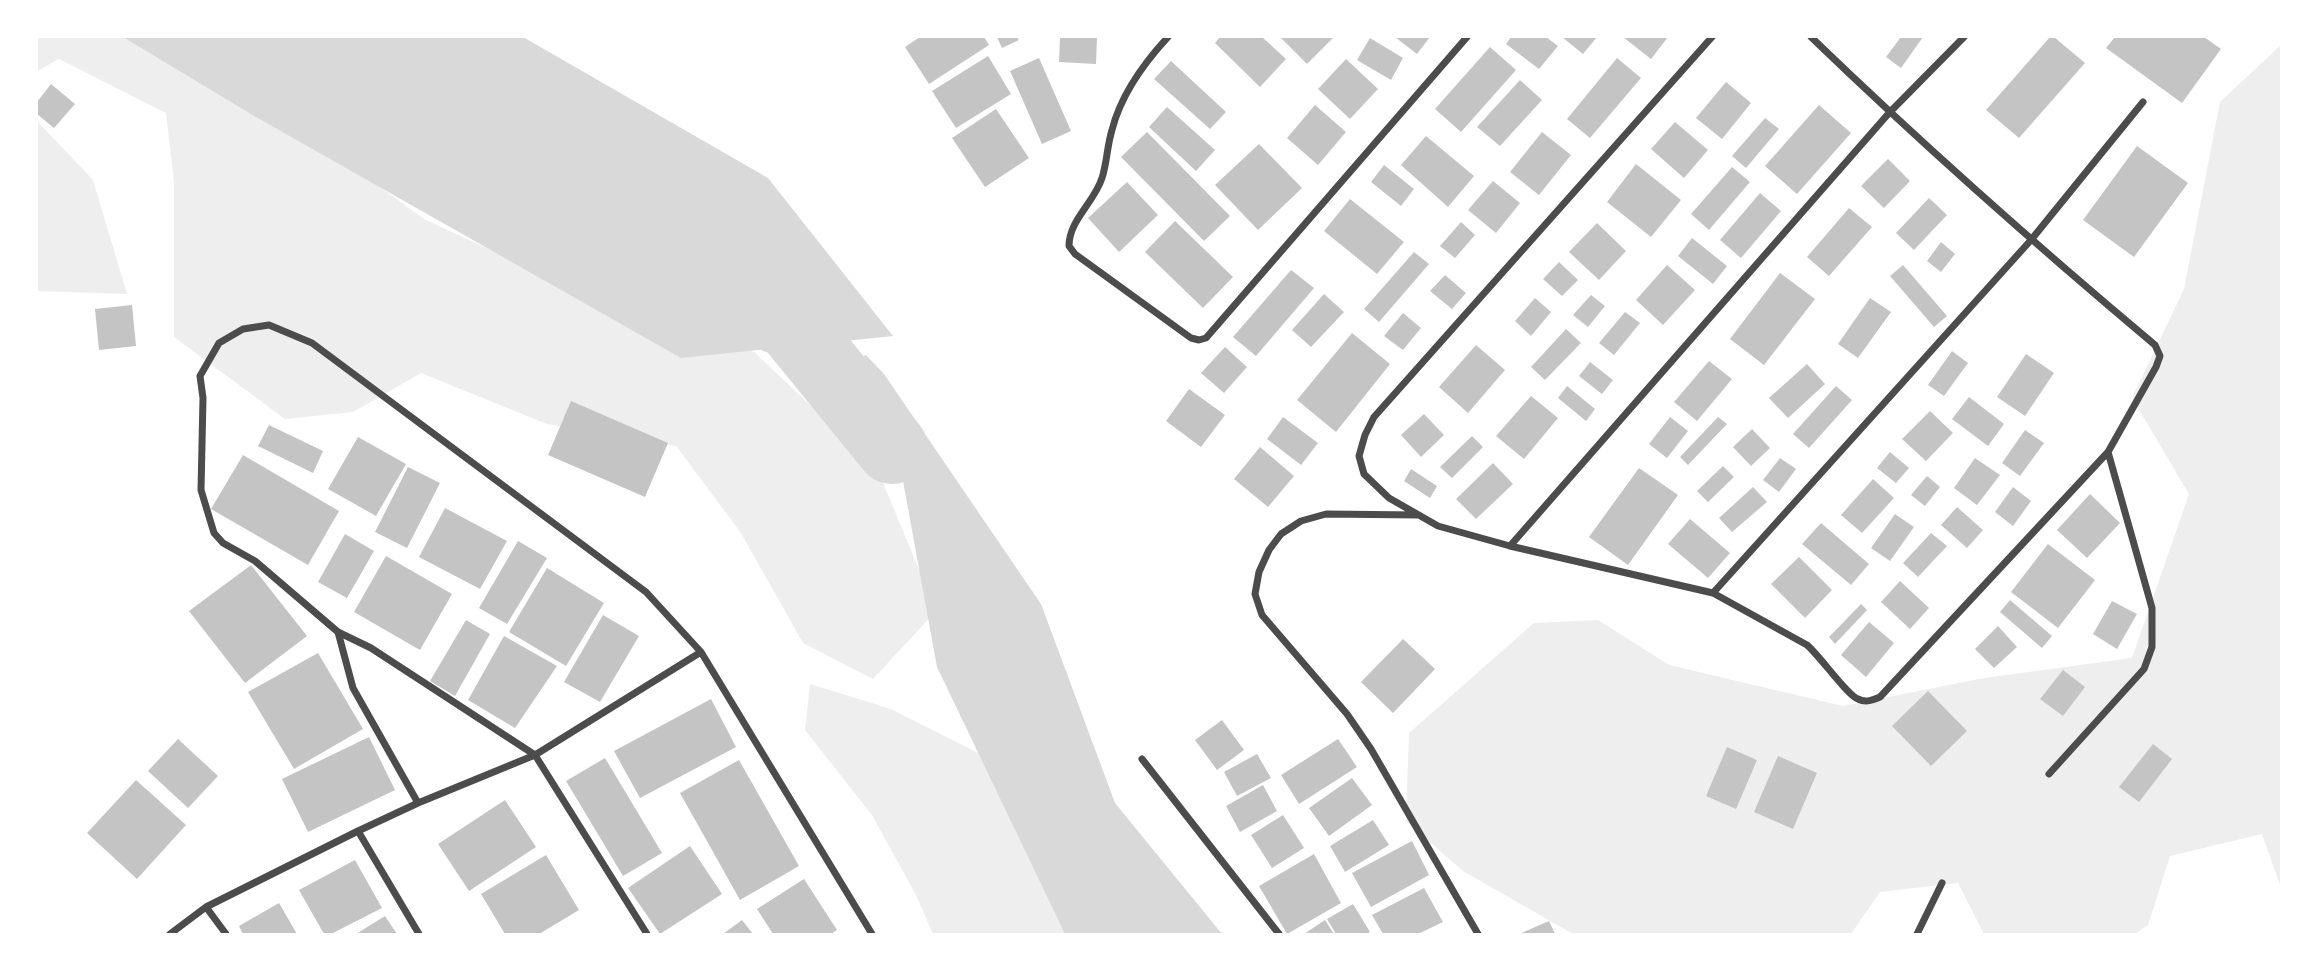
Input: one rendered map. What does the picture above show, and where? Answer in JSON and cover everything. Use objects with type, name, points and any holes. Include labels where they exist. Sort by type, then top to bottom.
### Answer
[{"type":"street","points":[[1168,37],[1142,65],[1125,99],[1112,127],[1102,178],[1071,230],[1069,246],[1075,254],[1191,338],[1199,340],[1206,338],[1467,37]]},
{"type":"street","points":[[1712,37],[1374,417],[1359,456],[1364,474],[1389,498],[1438,526],[1510,546],[1713,593],[1807,645],[1853,697],[1861,701],[1872,701],[1880,696],[2108,452],[2156,368],[2160,356],[2155,345],[2031,240],[1889,113],[1811,37]]},
{"type":"street","points":[[1510,546],[1889,113],[1964,37]]},
{"type":"street","points":[[1713,593],[2031,240],[2143,102]]},
{"type":"street","points":[[647,934],[535,755],[371,648],[338,632],[255,561],[223,544],[214,533],[201,490],[203,398],[200,376],[219,343],[243,329],[269,326],[312,343],[646,592],[701,652],[872,934]]},
{"type":"street","points":[[2049,774],[2144,669],[2152,647],[2152,608],[2108,452]]},
{"type":"street","points":[[1418,515],[1326,514],[1301,521],[1281,534],[1269,550],[1259,572],[1255,594],[1262,615],[1347,714],[1371,749],[1478,934]]},
{"type":"street","points":[[338,632],[353,688],[418,803]]},
{"type":"street","points":[[170,934],[206,907],[358,831],[535,755],[701,652]]},
{"type":"street","points":[[1142,759],[1279,934]]},
{"type":"street","points":[[358,831],[419,934]]},
{"type":"street","points":[[1917,934],[1942,883]]},
{"type":"street","points":[[206,907],[226,934]]},
{"type":"shaded area","points":[[37,37],[161,37],[189,49],[424,219],[624,312],[754,352],[877,468],[936,611],[873,679],[803,643],[741,533],[676,446],[547,424],[421,373],[353,412],[285,419],[174,337],[174,182],[166,113],[59,59],[37,71]]},
{"type":"shaded area","points":[[123,37],[523,37],[768,178],[893,336],[681,358],[256,117]]},
{"type":"shaded area","points":[[2281,45],[2281,888],[2262,834],[2170,856],[2148,925],[2135,934],[1984,934],[1958,883],[1880,892],[1851,934],[1573,934],[1463,871],[1406,821],[1409,733],[1534,623],[1598,620],[1669,665],[1843,706],[1984,678],[2132,658],[2189,494],[2132,398],[2184,289],[2220,102]]},
{"type":"shaded area","points":[[37,121],[93,180],[127,294],[37,291]]},
{"type":"shaded area","points":[[866,355],[884,374],[1041,604],[1115,803],[1222,934],[1065,934],[937,667],[903,481],[810,379]]},
{"type":"shaded area","points":[[810,684],[891,709],[1008,768],[1110,934],[933,934],[917,897],[872,815],[805,730]]},
{"type":"building","points":[[920,37],[984,37],[989,45],[929,84],[905,47]]},
{"type":"building","points":[[997,37],[1017,37],[1019,40],[1002,48]]},
{"type":"building","points":[[1060,37],[1097,37],[1096,64],[1059,62]]},
{"type":"building","points":[[1220,37],[1262,37],[1286,59],[1260,87],[1215,43]]},
{"type":"building","points":[[1280,37],[1334,37],[1307,64]]},
{"type":"building","points":[[1395,37],[1430,37],[1417,54]]},
{"type":"building","points":[[1511,37],[1546,37],[1558,46],[1539,69],[1506,44]]},
{"type":"building","points":[[1562,37],[1597,37],[1583,54]]},
{"type":"building","points":[[1623,37],[1668,37],[1651,59]]},
{"type":"building","points":[[1901,37],[1923,37],[1901,68],[1886,57]]},
{"type":"building","points":[[2050,37],[2054,37],[2085,63],[2019,138],[1986,110]]},
{"type":"building","points":[[2115,37],[2204,37],[2221,49],[2182,103],[2106,48]]},
{"type":"building","points":[[1370,38],[1403,58],[1391,80],[1357,60]]},
{"type":"building","points":[[1490,47],[1516,70],[1461,132],[1435,109]]},
{"type":"building","points":[[988,56],[1011,94],[956,128],[932,91]]},
{"type":"building","points":[[1039,58],[1071,131],[1042,144],[1010,71]]},
{"type":"building","points":[[1617,58],[1641,78],[1590,138],[1567,119]]},
{"type":"building","points":[[1346,59],[1378,89],[1350,119],[1318,89]]},
{"type":"building","points":[[1171,61],[1226,112],[1210,129],[1154,79]]},
{"type":"building","points":[[1520,80],[1542,100],[1500,146],[1477,127]]},
{"type":"building","points":[[1726,82],[1751,103],[1722,139],[1696,118]]},
{"type":"building","points":[[51,84],[75,104],[54,128],[37,114],[37,102]]},
{"type":"building","points":[[1315,105],[1346,132],[1318,165],[1287,138]]},
{"type":"building","points":[[1819,105],[1851,133],[1797,194],[1765,166]]},
{"type":"building","points":[[1167,107],[1215,150],[1196,171],[1149,127]]},
{"type":"building","points":[[996,109],[1029,158],[985,187],[952,138]]},
{"type":"building","points":[[1765,118],[1779,129],[1746,168],[1732,156]]},
{"type":"building","points":[[1675,122],[1708,150],[1684,178],[1651,149]]},
{"type":"building","points":[[1147,132],[1230,216],[1204,241],[1121,157]]},
{"type":"building","points":[[1542,132],[1571,155],[1539,195],[1510,172]]},
{"type":"building","points":[[1426,136],[1474,176],[1448,207],[1401,165]]},
{"type":"building","points":[[1259,144],[1302,188],[1258,230],[1215,185]]},
{"type":"building","points":[[2137,146],[2188,183],[2134,257],[2083,220]]},
{"type":"building","points":[[1888,159],[1910,181],[1884,208],[1861,186]]},
{"type":"building","points":[[1636,164],[1681,200],[1651,237],[1607,202]]},
{"type":"building","points":[[1384,165],[1414,189],[1401,206],[1371,182]]},
{"type":"building","points":[[1732,167],[1750,182],[1709,230],[1691,214]]},
{"type":"building","points":[[1493,181],[1520,203],[1496,233],[1468,210]]},
{"type":"building","points":[[1127,182],[1158,215],[1119,252],[1088,218]]},
{"type":"building","points":[[1760,193],[1781,211],[1741,258],[1720,240]]},
{"type":"building","points":[[1929,198],[1947,215],[1914,250],[1896,233]]},
{"type":"building","points":[[1350,199],[1404,242],[1377,274],[1324,231]]},
{"type":"building","points":[[1849,208],[1872,227],[1829,276],[1807,257]]},
{"type":"building","points":[[1175,221],[1233,277],[1203,308],[1145,252]]},
{"type":"building","points":[[1461,222],[1475,235],[1455,258],[1440,246]]},
{"type":"building","points":[[1597,223],[1626,251],[1599,280],[1569,252]]},
{"type":"building","points":[[1692,238],[1727,266],[1713,284],[1678,256]]},
{"type":"building","points":[[1941,242],[1955,254],[1941,272],[1927,261]]},
{"type":"building","points":[[1414,252],[1429,264],[1379,322],[1364,309]]},
{"type":"building","points":[[1559,262],[1578,280],[1562,296],[1543,279]]},
{"type":"building","points":[[1667,265],[1695,290],[1663,325],[1636,300]]},
{"type":"building","points":[[1903,265],[1947,316],[1934,327],[1890,276]]},
{"type":"building","points":[[1291,270],[1314,288],[1256,356],[1233,337]]},
{"type":"building","points":[[1780,273],[1815,299],[1764,365],[1730,339]]},
{"type":"building","points":[[1445,275],[1466,293],[1452,309],[1430,291]]},
{"type":"building","points":[[1324,294],[1344,312],[1311,347],[1292,330]]},
{"type":"building","points":[[1591,295],[1605,306],[1588,327],[1573,315]]},
{"type":"building","points":[[1535,298],[1551,312],[1531,336],[1515,321]]},
{"type":"building","points":[[1870,298],[1891,312],[1858,358],[1838,344]]},
{"type":"building","points":[[132,305],[136,346],[99,350],[95,309]]},
{"type":"building","points":[[1625,312],[1640,323],[1614,355],[1599,343]]},
{"type":"building","points":[[1403,313],[1421,328],[1403,350],[1384,336]]},
{"type":"building","points":[[1566,329],[1581,343],[1545,380],[1531,367]]},
{"type":"building","points":[[1352,333],[1390,364],[1336,432],[1297,400]]},
{"type":"building","points":[[1476,345],[1505,370],[1468,413],[1439,387]]},
{"type":"building","points":[[1225,347],[1247,367],[1224,393],[1201,373]]},
{"type":"building","points":[[1952,351],[1968,363],[1944,396],[1928,385]]},
{"type":"building","points":[[2026,354],[2054,373],[2025,416],[1997,397]]},
{"type":"building","points":[[1709,361],[1732,379],[1697,421],[1674,402]]},
{"type":"building","points":[[1590,362],[1613,380],[1602,394],[1579,376]]},
{"type":"building","points":[[1807,364],[1825,384],[1788,418],[1769,398]]},
{"type":"building","points":[[1567,386],[1595,409],[1586,421],[1558,398]]},
{"type":"building","points":[[1836,386],[1852,400],[1809,448],[1793,434]]},
{"type":"building","points":[[1189,389],[1225,415],[1201,447],[1166,421]]},
{"type":"building","points":[[1531,396],[1558,418],[1524,459],[1496,436]]},
{"type":"building","points":[[1969,397],[2004,424],[1988,446],[1952,419]]},
{"type":"building","points":[[571,401],[668,443],[645,497],[548,455]]},
{"type":"building","points":[[1930,411],[1953,433],[1926,461],[1902,439]]},
{"type":"building","points":[[1424,414],[1444,435],[1421,457],[1401,435]]},
{"type":"building","points":[[1283,417],[1318,443],[1301,465],[1267,439]]},
{"type":"building","points":[[1670,417],[1688,431],[1667,458],[1649,444]]},
{"type":"building","points":[[1718,417],[1727,424],[1688,465],[1680,457]]},
{"type":"building","points":[[269,425],[323,451],[313,473],[258,446]]},
{"type":"building","points":[[1752,429],[1770,448],[1751,466],[1733,447]]},
{"type":"building","points":[[2025,430],[2044,443],[2020,476],[2002,463]]},
{"type":"building","points":[[1472,436],[1483,447],[1452,478],[1440,467]]},
{"type":"building","points":[[358,437],[406,464],[376,516],[328,489]]},
{"type":"building","points":[[1260,447],[1294,476],[1268,507],[1234,479]]},
{"type":"building","points":[[1890,452],[1909,468],[1896,483],[1877,468]]},
{"type":"building","points":[[243,455],[339,511],[308,565],[211,509]]},
{"type":"building","points":[[1780,458],[1796,469],[1779,492],[1763,480]]},
{"type":"building","points":[[1975,458],[2000,475],[1977,505],[1954,488]]},
{"type":"building","points":[[1493,463],[1513,484],[1476,519],[1456,499]]},
{"type":"building","points":[[1723,466],[1734,477],[1708,502],[1697,491]]},
{"type":"building","points":[[408,467],[440,483],[407,548],[375,532]]},
{"type":"building","points":[[1639,468],[1678,495],[1628,565],[1589,537]]},
{"type":"building","points":[[1411,469],[1437,486],[1430,498],[1404,481]]},
{"type":"building","points":[[1927,476],[1940,487],[1925,506],[1911,495]]},
{"type":"building","points":[[1873,479],[1894,498],[1862,533],[1841,515]]},
{"type":"building","points":[[1753,487],[1767,502],[1732,532],[1719,518]]},
{"type":"building","points":[[2013,487],[2031,501],[2013,526],[1995,512]]},
{"type":"building","points":[[2090,494],[2120,523],[2087,558],[2057,530]]},
{"type":"building","points":[[1957,507],[1983,530],[1967,548],[1941,525]]},
{"type":"building","points":[[445,508],[507,541],[480,589],[419,557]]},
{"type":"building","points":[[1895,514],[1914,527],[1890,561],[1871,548]]},
{"type":"building","points":[[1690,519],[1730,553],[1708,578],[1668,544]]},
{"type":"building","points":[[1821,523],[1869,564],[1851,585],[1802,544]]},
{"type":"building","points":[[1931,533],[1947,546],[1918,577],[1903,563]]},
{"type":"building","points":[[345,534],[374,551],[347,598],[318,582]]},
{"type":"building","points":[[518,541],[547,558],[507,624],[479,608]]},
{"type":"building","points":[[2048,544],[2095,580],[2058,628],[2011,592]]},
{"type":"building","points":[[386,556],[452,594],[420,650],[354,612]]},
{"type":"building","points":[[1799,557],[1832,590],[1805,618],[1771,584]]},
{"type":"building","points":[[251,565],[307,636],[245,683],[189,611]]},
{"type":"building","points":[[547,568],[604,603],[566,666],[509,632]]},
{"type":"building","points":[[1900,581],[1929,608],[1910,629],[1881,602]]},
{"type":"building","points":[[2010,600],[2052,636],[2042,648],[2000,612]]},
{"type":"building","points":[[2112,601],[2137,614],[2117,649],[2093,634]]},
{"type":"building","points":[[1861,604],[1867,610],[1835,644],[1829,637]]},
{"type":"building","points":[[603,615],[639,636],[600,702],[564,682]]},
{"type":"building","points":[[466,620],[490,634],[455,696],[430,681]]},
{"type":"building","points":[[1869,622],[1894,643],[1866,677],[1841,655]]},
{"type":"building","points":[[1998,626],[2017,647],[1994,668],[1975,649]]},
{"type":"building","points":[[504,636],[557,666],[515,728],[468,700]]},
{"type":"building","points":[[1403,639],[1435,669],[1393,713],[1361,682]]},
{"type":"building","points":[[318,653],[363,729],[294,769],[248,692]]},
{"type":"building","points":[[2063,670],[2085,687],[2063,716],[2040,699]]},
{"type":"building","points":[[1928,691],[1967,731],[1931,766],[1892,726]]},
{"type":"building","points":[[711,699],[736,747],[640,798],[614,751]]},
{"type":"building","points":[[1222,720],[1244,750],[1217,770],[1195,740]]},
{"type":"building","points":[[369,737],[395,790],[308,832],[282,779]]},
{"type":"building","points":[[178,739],[218,776],[188,808],[148,771]]},
{"type":"building","points":[[1338,739],[1357,767],[1299,804],[1281,775]]},
{"type":"building","points":[[2153,744],[2172,759],[2139,802],[2119,787]]},
{"type":"building","points":[[1727,747],[1757,760],[1736,809],[1706,796]]},
{"type":"building","points":[[1257,754],[1271,778],[1237,796],[1224,772]]},
{"type":"building","points":[[1778,756],[1817,773],[1793,829],[1754,812]]},
{"type":"building","points":[[605,758],[662,853],[623,876],[566,781]]},
{"type":"building","points":[[739,760],[799,866],[740,900],[680,793]]},
{"type":"building","points":[[1352,778],[1372,805],[1329,836],[1309,808]]},
{"type":"building","points":[[136,780],[186,825],[137,879],[87,833]]},
{"type":"building","points":[[1263,785],[1277,811],[1240,832],[1226,806]]},
{"type":"building","points":[[505,800],[536,847],[469,891],[438,844]]},
{"type":"building","points":[[1283,815],[1304,848],[1272,868],[1251,835]]},
{"type":"building","points":[[1373,820],[1389,845],[1345,872],[1330,846]]},
{"type":"building","points":[[1412,841],[1429,875],[1371,907],[1352,873]]},
{"type":"building","points":[[690,846],[722,894],[660,934],[628,888]]},
{"type":"building","points":[[1314,854],[1341,903],[1287,934],[1259,886]]},
{"type":"building","points":[[546,855],[579,910],[539,934],[505,934],[481,894]]},
{"type":"building","points":[[355,860],[382,908],[331,934],[324,934],[299,890]]},
{"type":"building","points":[[804,879],[837,930],[831,934],[773,934],[757,909]]},
{"type":"building","points":[[1424,888],[1443,922],[1418,934],[1383,934],[1372,915]]},
{"type":"building","points":[[279,903],[297,934],[243,934],[239,926]]},
{"type":"building","points":[[1353,904],[1370,932],[1336,934],[1327,919]]},
{"type":"building","points":[[385,916],[397,934],[356,934]]},
{"type":"building","points":[[742,920],[753,934],[723,934]]},
{"type":"building","points":[[1325,920],[1334,934],[1304,934]]},
{"type":"building","points":[[1549,921],[1555,934],[1519,934]]},
{"type":"waterway","points":[[724,296],[790,323],[892,448]]}]
